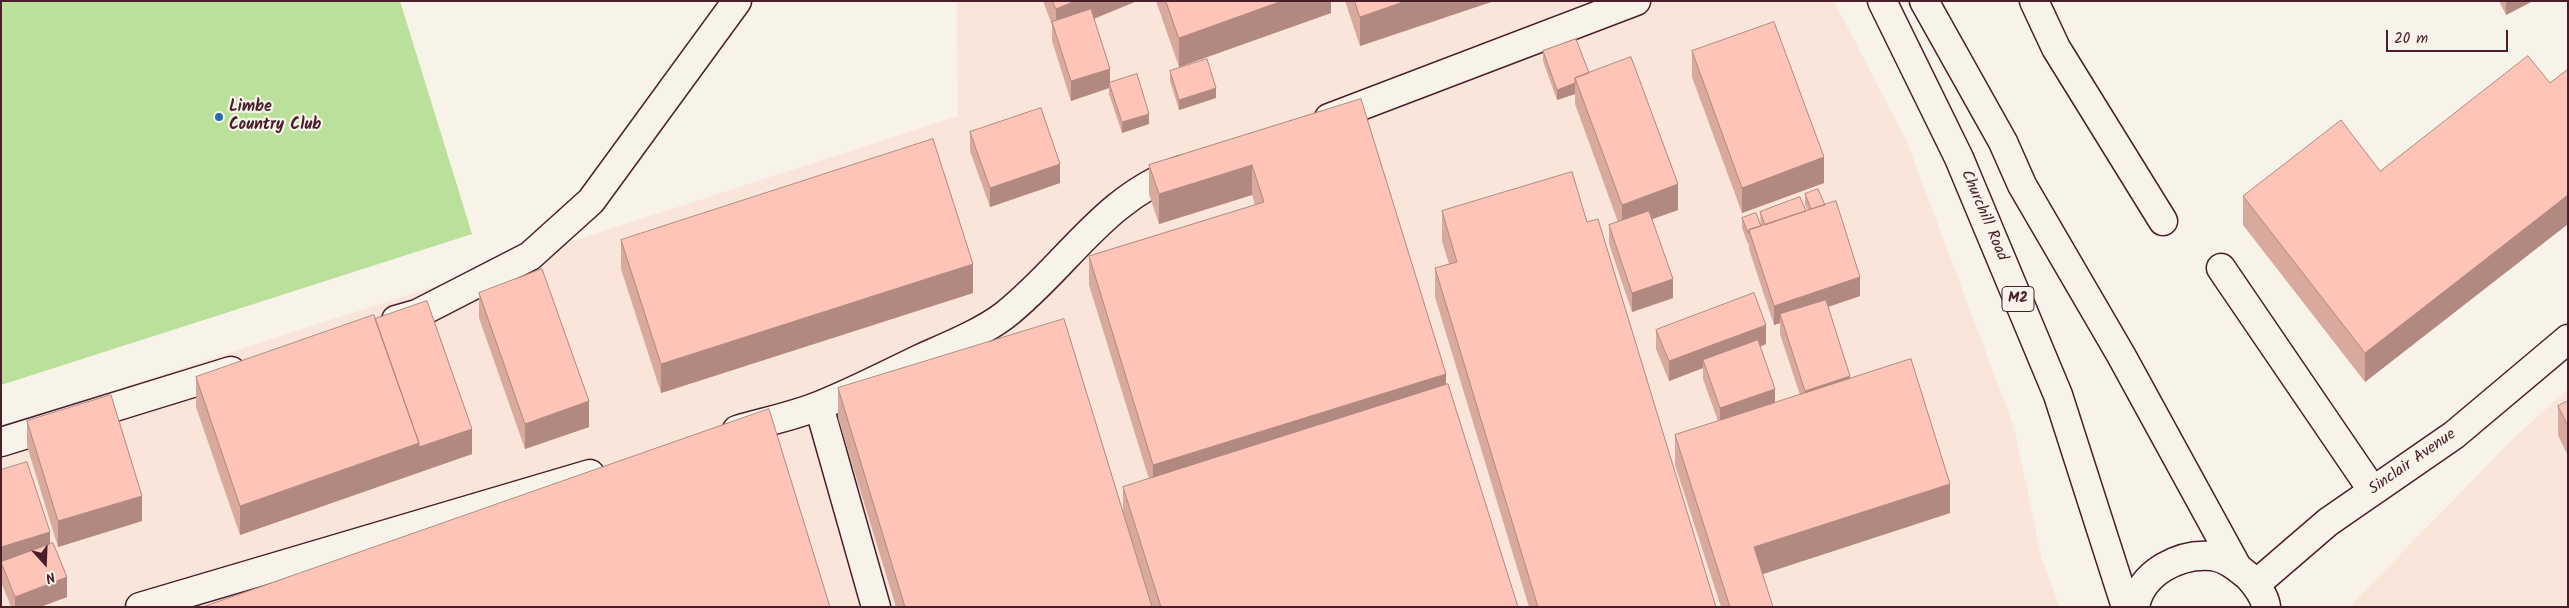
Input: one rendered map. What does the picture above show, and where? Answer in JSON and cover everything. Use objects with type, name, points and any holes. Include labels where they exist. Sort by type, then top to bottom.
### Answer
[{"type":"main road","points":[[370,328],[417,314],[530,256],[591,201],[737,1]]},
{"type":"main road","points":[[1306,126],[1636,1]]},
{"type":"main road","name":"Churchill Road","points":[[1882,1],[1959,158],[2058,395],[2126,607]]},
{"type":"main road","points":[[1924,1],[2003,142],[2022,185],[2121,355],[2236,565],[2261,596]]},
{"type":"main road","points":[[2034,1],[2056,48],[2163,221]]},
{"type":"main road","points":[[714,437],[819,406],[948,346],[1003,316],[1044,280],[1073,247],[1124,200],[1156,179],[1203,163]]},
{"type":"main road","points":[[2221,268],[2373,491]]},
{"type":"main road","name":"Sinclair Avenue","points":[[2261,596],[2328,522],[2454,435],[2568,339]]},
{"type":"main road","points":[[1,442],[256,363]]},
{"type":"main road","points":[[819,406],[876,607]]},
{"type":"main road","points":[[140,607],[618,465]]},
{"type":"main road","points":[[2135,607],[2148,580],[2167,564],[2189,556],[2214,556],[2236,565]]},
{"type":"shaded area","points":[[957,1],[1834,1],[1907,142],[2014,427],[2042,560],[2060,607],[1,607],[1,427],[958,116]]},
{"type":"shaded area","points":[[2568,389],[2568,607],[2349,607],[2515,437]]},
{"type":"green space","name":"Limbe Country Club","points":[[1,1],[400,1],[472,234],[1,385]]},
{"type":"building","points":[[1053,1],[1075,1],[1056,9]]},
{"type":"building","points":[[1166,1],[1282,1],[1179,38]]},
{"type":"building","points":[[1355,1],[1406,1],[1360,17]]},
{"type":"building","points":[[1091,9],[1110,69],[1071,81],[1052,22]]},
{"type":"building","points":[[1774,22],[1824,157],[1742,188],[1692,51]]},
{"type":"building","points":[[1576,39],[1589,73],[1575,78],[1575,83],[1557,90],[1543,51]]},
{"type":"building","points":[[2528,56],[2550,83],[2568,69],[2568,195],[2365,353],[2243,196],[2341,120],[2380,171]]},
{"type":"building","points":[[1631,57],[1678,184],[1622,205],[1575,78]]},
{"type":"building","points":[[1207,59],[1216,88],[1179,100],[1170,71]]},
{"type":"building","points":[[1137,74],[1149,114],[1122,122],[1109,83]]},
{"type":"building","points":[[1361,99],[1446,374],[1153,465],[1089,256],[1264,202],[1252,165],[1159,194],[1149,165]]},
{"type":"building","points":[[1041,108],[1060,164],[990,188],[970,132]]},
{"type":"building","points":[[933,139],[973,264],[661,364],[621,240]]},
{"type":"building","points":[[1572,172],[1587,222],[1598,219],[1716,607],[1538,607],[1435,268],[1457,262],[1442,211]]},
{"type":"building","points":[[1818,189],[1825,205],[1811,209],[1805,194]]},
{"type":"building","points":[[1800,197],[1806,211],[1765,225],[1760,212]]},
{"type":"building","points":[[1836,201],[1860,277],[1774,306],[1749,230]]},
{"type":"building","points":[[1649,211],[1673,279],[1632,293],[1609,225]]},
{"type":"building","points":[[1756,213],[1761,226],[1749,230],[1748,233],[1742,218]]},
{"type":"building","points":[[542,269],[589,401],[525,424],[479,293]]},
{"type":"building","points":[[1754,293],[1766,325],[1669,361],[1656,330]]},
{"type":"building","points":[[1826,300],[1850,376],[1805,391],[1780,314]]},
{"type":"building","points":[[427,301],[472,429],[419,447],[375,319]]},
{"type":"building","points":[[374,315],[419,443],[240,506],[196,377]]},
{"type":"building","points":[[1064,319],[1152,607],[905,607],[838,388]]},
{"type":"building","points":[[1758,340],[1775,389],[1720,408],[1703,360]]},
{"type":"building","points":[[1911,359],[1950,484],[1754,547],[1773,607],[1730,607],[1675,435]]},
{"type":"building","points":[[1448,384],[1518,607],[1161,607],[1123,487]]},
{"type":"building","points":[[111,395],[142,496],[58,521],[27,421]]},
{"type":"building","points":[[2568,401],[2568,426],[2558,406]]},
{"type":"building","points":[[769,409],[830,607],[203,607]]},
{"type":"building","points":[[27,462],[50,532],[1,547],[1,470]]},
{"type":"building","points":[[53,543],[67,577],[15,597],[1,562]]},
{"type":"place","name":"Limbe Country Club","points":[[219,117]]}]
